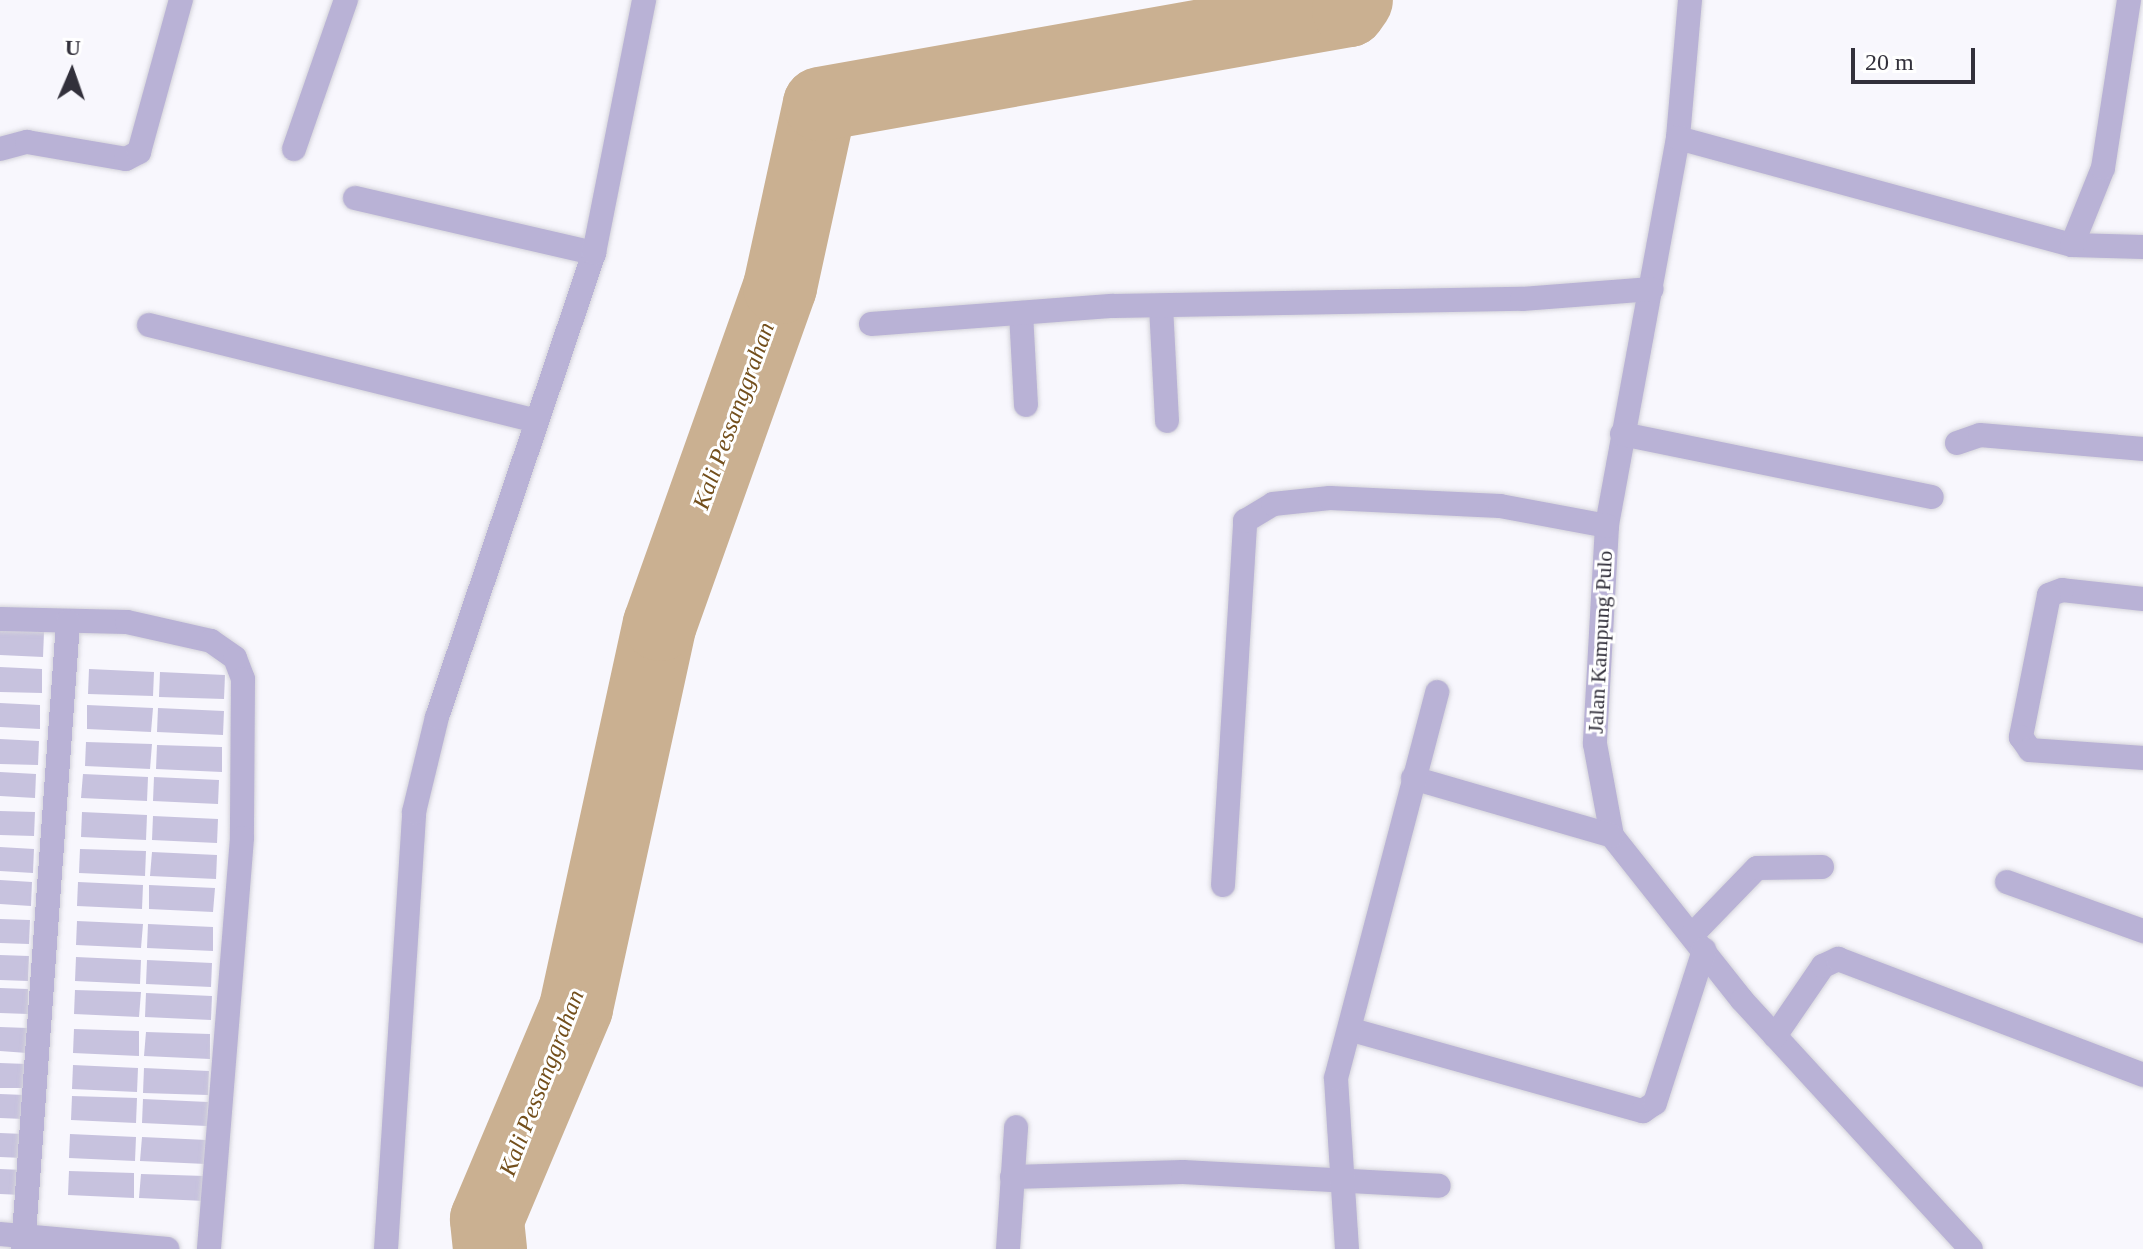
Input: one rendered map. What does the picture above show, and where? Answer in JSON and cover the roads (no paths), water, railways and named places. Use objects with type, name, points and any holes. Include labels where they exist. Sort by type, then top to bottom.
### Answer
[{"type":"street","points":[[0,149],[27,142],[126,159],[139,152],[181,0]]},
{"type":"street","points":[[294,149],[346,0]]},
{"type":"street","points":[[386,1249],[414,812],[437,717],[594,253],[644,0]]},
{"type":"street","name":"Jalan Kampung Pulo","points":[[1690,0],[1678,138],[1607,526],[1595,744],[1612,836],[1662,907],[1698,942],[1775,1036],[1971,1249]]},
{"type":"street","points":[[2072,245],[2103,168],[2135,39],[2129,0]]},
{"type":"street","points":[[1678,138],[2072,245],[2143,247]]},
{"type":"street","points":[[355,198],[594,253]]},
{"type":"street","points":[[871,324],[1161,306],[1652,289]]},
{"type":"street","points":[[1161,306],[1167,421]]},
{"type":"street","points":[[1021,313],[1026,405]]},
{"type":"street","points":[[149,325],[536,421]]},
{"type":"street","points":[[1622,434],[1932,497]]},
{"type":"street","points":[[1957,443],[1980,435],[2143,449]]},
{"type":"street","points":[[1223,885],[1245,521],[1273,504],[1330,498],[1500,506],[1607,526]]},
{"type":"street","points":[[2143,599],[2062,590],[2049,595],[2021,737],[2030,750],[2143,758]]},
{"type":"street","points":[[0,619],[127,622],[211,641],[235,658],[243,679],[242,838],[209,1249]]},
{"type":"street","points":[[24,1244],[68,622]]},
{"type":"street","points":[[1347,1249],[1339,1182],[1336,1078],[1352,1030],[1437,692]]},
{"type":"street","points":[[1413,778],[1612,836]]},
{"type":"street","points":[[1352,1030],[1643,1111],[1655,1103],[1698,942],[1757,868],[1822,867]]},
{"type":"street","points":[[2007,882],[2143,931]]},
{"type":"street","points":[[1775,1036],[1823,966],[1838,959],[2143,1075]]},
{"type":"street","points":[[1008,1249],[1016,1127]]},
{"type":"street","points":[[1012,1177],[1183,1172],[1439,1186]]},
{"type":"street","points":[[0,1234],[24,1244],[167,1249]]},
{"type":"waterway","name":"Kali Pessanggrahan","points":[[490,1249],[487,1219],[576,1008],[660,624],[780,287],[820,104],[1349,10],[1356,0]]}]
